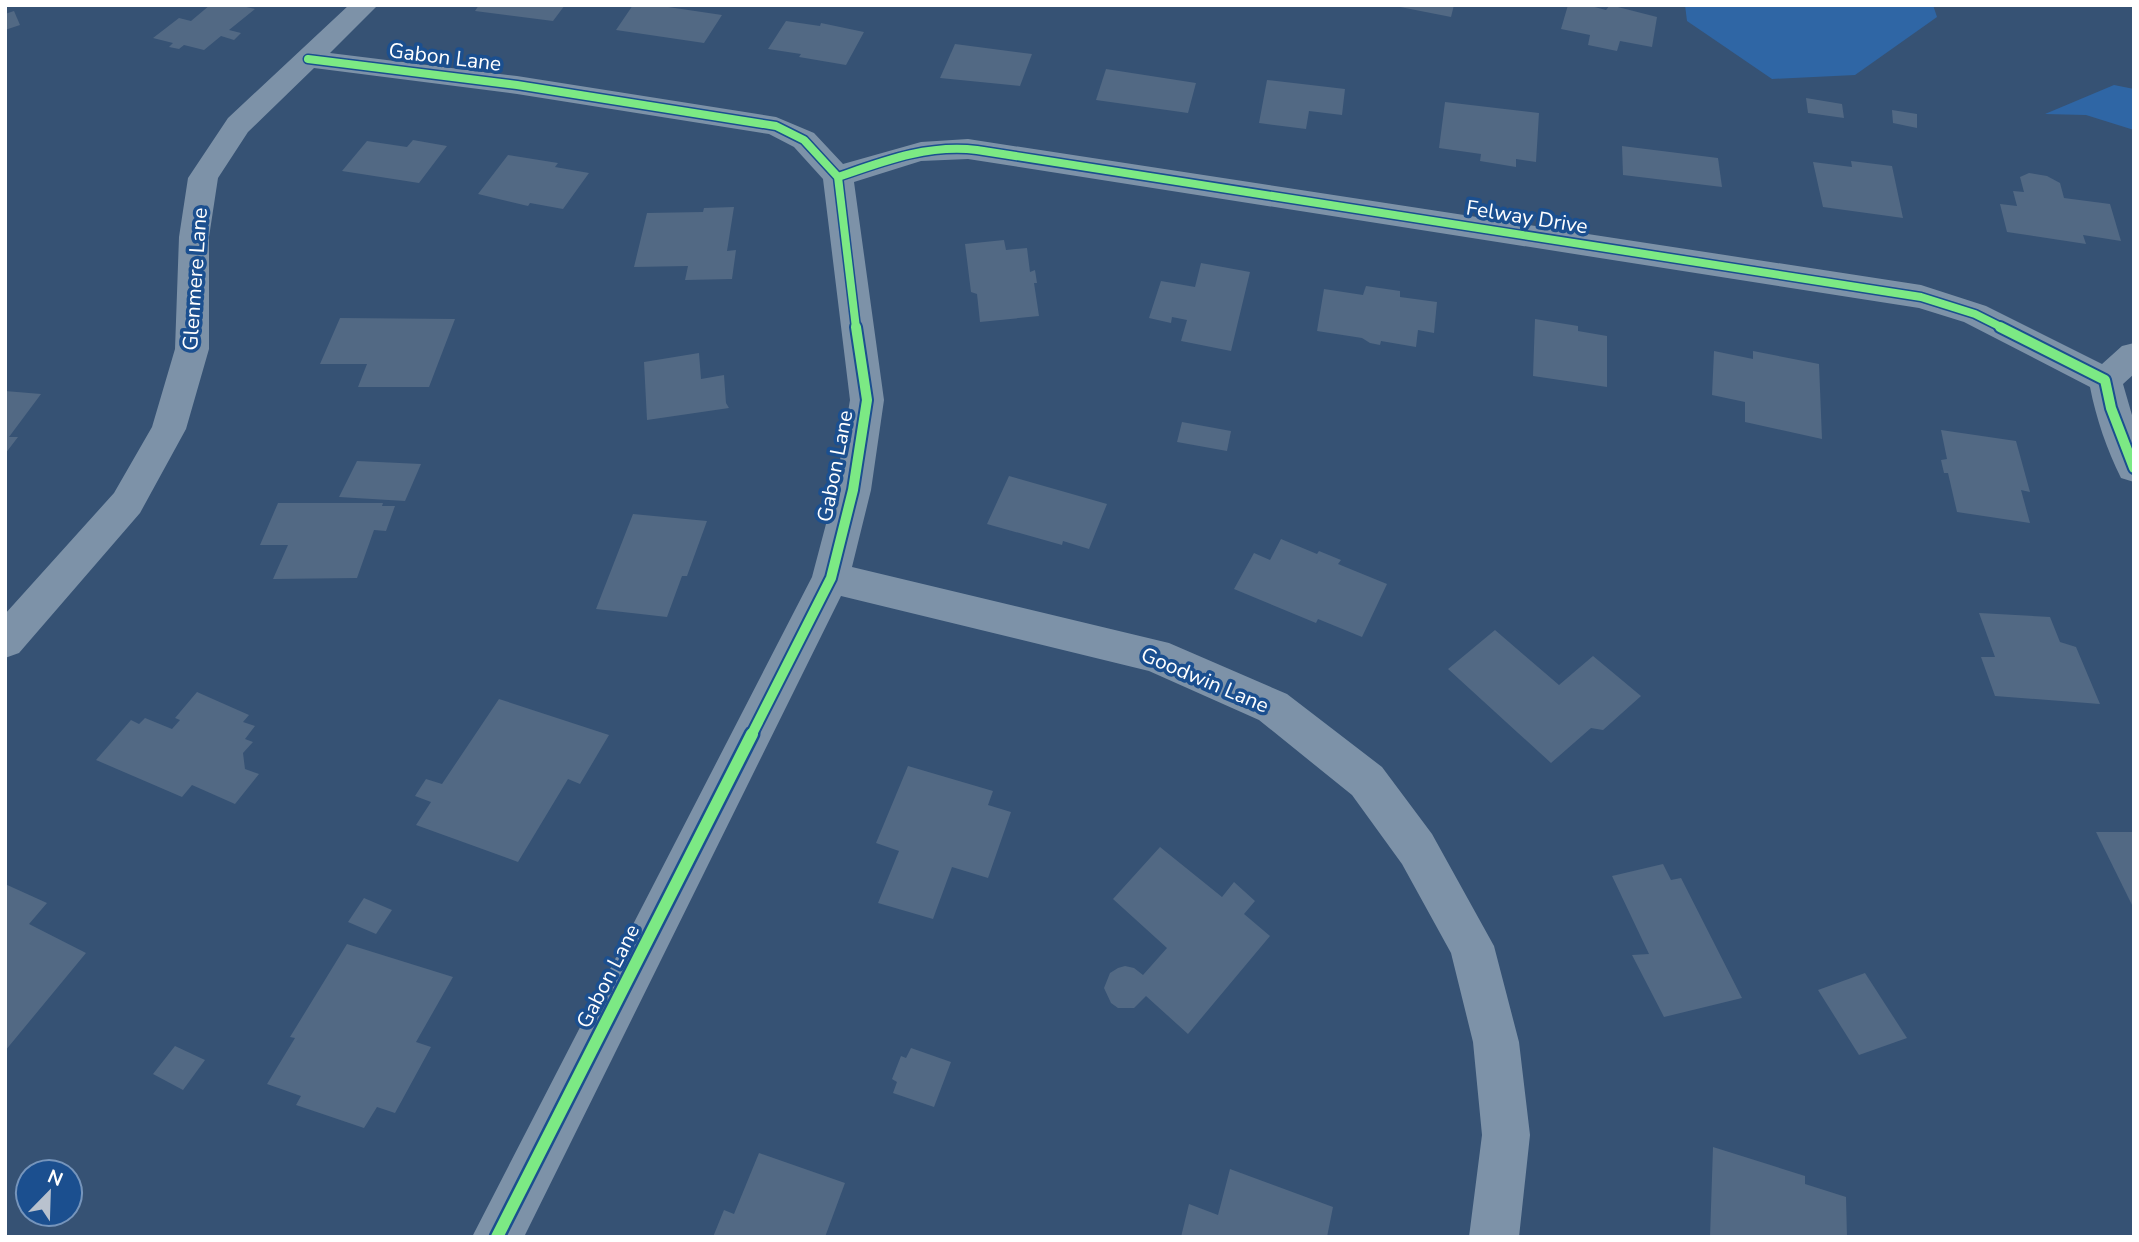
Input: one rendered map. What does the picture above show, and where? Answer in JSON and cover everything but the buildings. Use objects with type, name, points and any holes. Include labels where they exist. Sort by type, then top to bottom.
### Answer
[{"type":"street","name":"Glenmere Lane","points":[[5,641],[127,503],[169,429],[192,349],[194,237],[203,178],[238,125],[365,5]]},
{"type":"street","name":"Gabon Lane","points":[[308,59],[517,85],[776,126],[804,140],[838,177],[867,400],[853,490],[831,579],[497,1237]]},
{"type":"street","name":"Felway Drive","points":[[838,177],[902,156],[947,148],[988,151],[1921,297],[1975,314],[2105,380]]},
{"type":"street","points":[[2134,355],[2105,380],[2111,408],[2134,468]]},
{"type":"street","name":"Goodwin Lane","points":[[831,579],[1155,655],[1273,708],[1367,781],[1417,849],[1472,946],[1496,1042],[1506,1135],[1494,1237]]},
{"type":"shaded area","points":[[1685,5],[1933,5],[1937,17],[1855,75],[1772,79],[1687,21]]},
{"type":"shaded area","points":[[2114,85],[2134,89],[2134,130],[2086,115],[2045,114]]},
{"type":"cycle path","points":[[308,59],[517,85],[776,126],[804,140],[838,177],[867,400],[853,490],[831,578],[497,1237]]},
{"type":"cycle path","points":[[838,177],[921,151],[968,149],[1921,297],[1975,314],[2105,380],[2111,408],[2134,468]]}]
